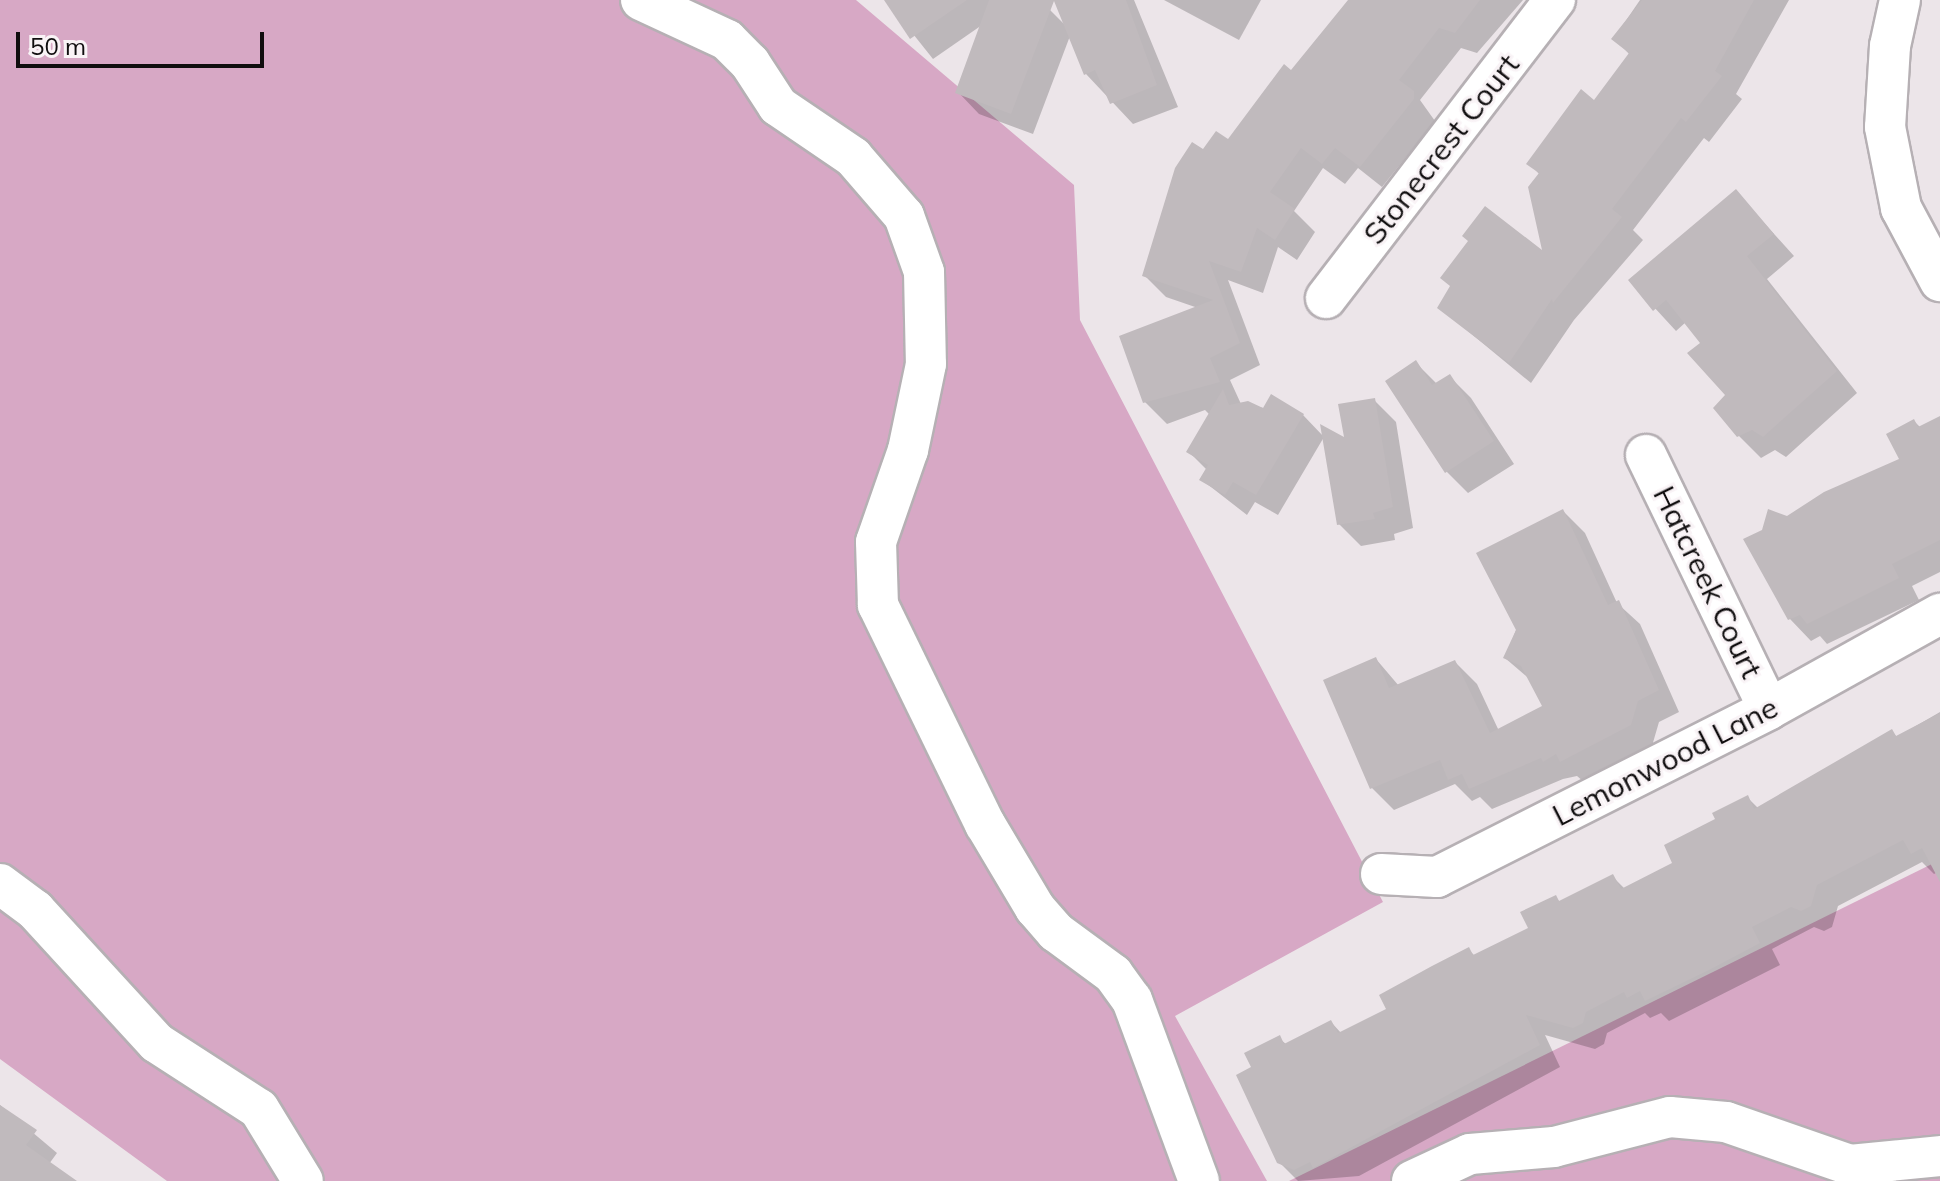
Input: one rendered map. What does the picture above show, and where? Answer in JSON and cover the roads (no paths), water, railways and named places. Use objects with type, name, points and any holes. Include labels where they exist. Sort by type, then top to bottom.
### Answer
[{"type":"street","points":[[641,0],[727,40],[750,63],[778,106],[853,157],[904,216],[924,272],[926,364],[908,450],[876,542],[878,605],[985,824],[1035,908],[1056,932],[1113,974],[1128,992],[1199,1181]]},
{"type":"street","name":"Stonecrest Court","points":[[1326,298],[1555,0]]},
{"type":"street","points":[[1900,0],[1890,46],[1885,127],[1901,208],[1940,281]]},
{"type":"street","name":"Hatcreek Court","points":[[1646,455],[1769,709]]},
{"type":"street","name":"Lemonwood Lane","points":[[1381,874],[1437,877],[1769,709],[1940,614]]},
{"type":"street","points":[[0,884],[35,910],[157,1043],[259,1109],[303,1181]]},
{"type":"street","points":[[1412,1181],[1470,1154],[1554,1147],[1646,1121],[1690,1116],[1726,1122],[1850,1165],[1940,1156]]}]
